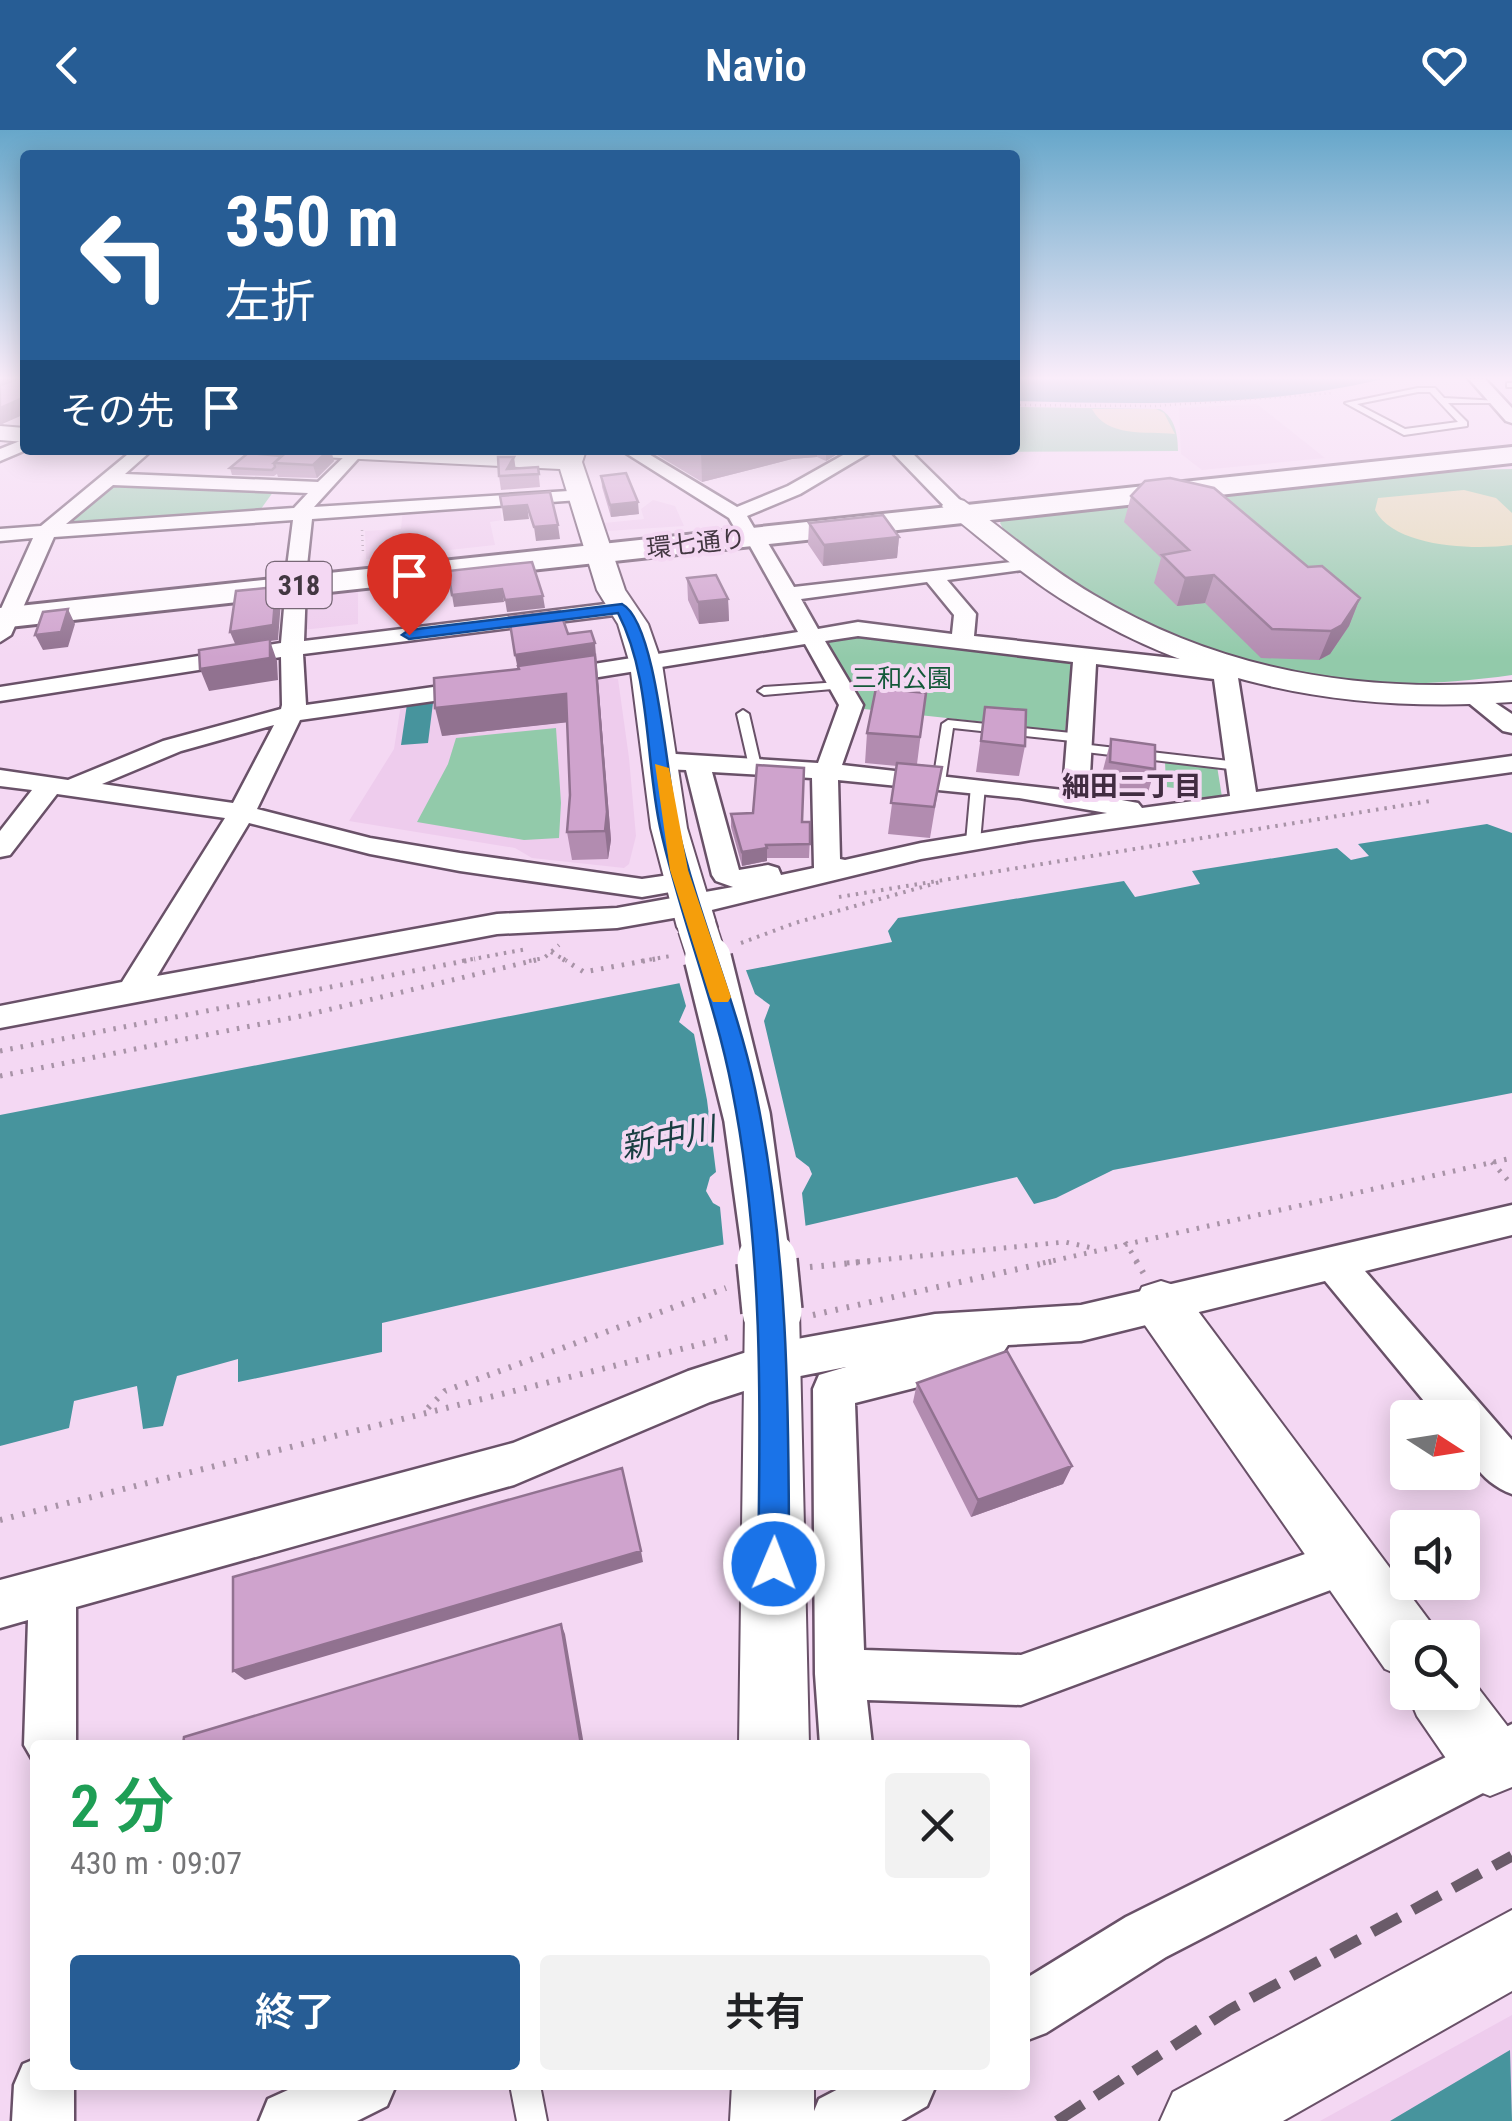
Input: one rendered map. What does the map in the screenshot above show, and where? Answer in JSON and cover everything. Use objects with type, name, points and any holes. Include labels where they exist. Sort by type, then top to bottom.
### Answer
[{"type":"main road","name":"環七通り","points":[[961,510],[1289,472]]},
{"type":"main road","name":"環七通り","points":[[4,617],[296,580],[598,549],[745,526],[961,510],[1343,472]]},
{"type":"street","points":[[4,617],[46,532],[118,472]]},
{"type":"street","points":[[132,990],[241,814],[294,706],[292,649],[302,511],[339,472]]},
{"type":"street","points":[[576,472],[579,494],[611,590],[646,664],[669,828],[693,924],[722,1002],[744,1089],[760,1191],[774,1336],[774,1740]]},
{"type":"street","points":[[663,472],[745,526],[789,594],[851,707],[827,771],[836,866]]},
{"type":"street","points":[[745,526],[826,472]]},
{"type":"street","points":[[922,472],[961,510],[1085,602],[1144,635],[1226,671]]},
{"type":"street","points":[[109,479],[322,488]]},
{"type":"street","points":[[0,535],[579,494]]},
{"type":"street","points":[[789,594],[1030,563]]},
{"type":"street","points":[[932,576],[965,614],[962,642]]},
{"type":"street","points":[[0,694],[292,649],[622,608]]},
{"type":"street","points":[[0,849],[62,786],[172,746],[290,714],[858,630],[1226,671],[1322,689],[1473,695],[1512,692]]},
{"type":"street","points":[[1076,799],[1085,656]]},
{"type":"street","points":[[1226,671],[1244,799]]},
{"type":"street","points":[[1473,695],[1512,726]]},
{"type":"street","points":[[660,761],[827,771],[978,786],[1076,799],[1148,816]]},
{"type":"street","points":[[698,762],[701,788],[726,875],[736,878],[836,866],[1244,799],[1512,764]]},
{"type":"street","points":[[0,778],[241,814],[370,846],[642,888],[693,924]]},
{"type":"street","points":[[0,1017],[496,924],[617,918],[693,924],[836,866]]},
{"type":"street","points":[[0,1604],[514,1464],[704,1384],[774,1336],[995,1331],[1081,1324],[1156,1294],[1332,1262],[1512,1220]]},
{"type":"street","points":[[1332,1262],[1512,1473]]},
{"type":"street","points":[[1156,1294],[1390,1621]]},
{"type":"street","points":[[846,1740],[840,1674],[834,1388],[978,1355],[995,1331]]},
{"type":"street","points":[[840,1674],[1021,1680],[1347,1562]]},
{"type":"street","points":[[50,1740],[52,1588]]},
{"type":"street","points":[[1030,2009],[1146,1937],[1501,1755],[1458,1710]]},
{"type":"street","points":[[1234,2112],[1512,1948]]},
{"type":"street","points":[[43,2121],[44,2090]]},
{"type":"street","points":[[290,2121],[355,2090]]},
{"type":"street","points":[[772,2121],[773,2090]]},
{"type":"lane","points":[[764,691],[840,686]]},
{"type":"lane","points":[[743,714],[755,766]]},
{"type":"lane","points":[[939,782],[948,724],[1238,766]]},
{"type":"lane","points":[[973,842],[978,786]]},
{"type":"lane","points":[[525,2090],[532,2121]]},
{"type":"path","points":[[551,952],[584,972],[693,924],[929,888],[944,880]]},
{"type":"path","points":[[0,1076],[306,1015],[544,958],[562,942]]},
{"type":"path","points":[[1492,1162],[1512,1185]]},
{"type":"path","points":[[1125,1242],[1156,1294]]},
{"type":"shaded area","points":[[653,500],[675,506],[684,526],[607,531],[604,523],[644,519],[641,509]]},
{"type":"shaded area","points":[[499,502],[502,520],[490,522],[495,545],[366,559],[365,531],[401,529],[403,508]]},
{"type":"shaded area","points":[[358,591],[358,624],[302,630],[304,596]]},
{"type":"shaded area","points":[[602,676],[618,679],[629,758],[636,836],[629,864],[624,868],[532,858],[515,848],[349,821],[394,749],[401,704]]},
{"type":"shaded area","points":[[1512,2015],[1512,2121],[1320,2121]]},
{"type":"green space","points":[[1442,472],[1512,472],[1512,675],[1433,683],[1352,682],[1273,672],[1234,662],[1178,642],[1059,572],[1007,536],[1002,520]]},
{"type":"green space","points":[[110,483],[276,488],[258,513],[62,525]]},
{"type":"green space","name":"三和公園","points":[[863,636],[1065,660],[1072,666],[1065,731],[864,709],[827,641]]},
{"type":"green space","points":[[556,728],[559,838],[524,840],[417,822],[448,764],[456,738]]},
{"type":"green space","points":[[1165,761],[1217,766],[1222,797],[1183,804],[1182,789],[1166,787]]},
{"type":"sand","points":[[1464,490],[1496,498],[1512,513],[1512,545],[1458,546],[1417,539],[1385,523],[1375,510],[1378,498]]},
{"type":"water","points":[[433,703],[428,743],[401,745],[407,704]]},
{"type":"water","name":"新中川","points":[[1487,824],[1512,833],[1512,1093],[1113,1170],[1056,1198],[1034,1204],[1017,1177],[382,1323],[382,1352],[238,1382],[238,1359],[177,1376],[163,1426],[143,1429],[137,1386],[74,1401],[69,1428],[0,1446],[0,1115],[892,942],[888,931],[898,918],[1124,881],[1135,897],[1200,884],[1192,871],[1337,848],[1351,860],[1369,856],[1358,844]]},
{"type":"water","points":[[1510,2050],[1512,2121],[1390,2121]]},
{"type":"pier","points":[[744,965],[755,994],[770,1005],[764,1021],[796,1157],[812,1174],[802,1193],[806,1230],[724,1248],[720,1207],[706,1191],[716,1172],[707,1100],[694,1034],[679,1022],[686,1006],[678,978]]},
{"type":"building","points":[[499,472],[539,474],[499,476]]},
{"type":"building","points":[[626,473],[638,502],[610,505],[601,476]]},
{"type":"building","points":[[1170,478],[1214,488],[1308,567],[1322,566],[1360,598],[1342,625],[1331,631],[1272,629],[1214,575],[1185,578],[1162,555],[1189,550],[1131,496],[1145,481]]},
{"type":"building","points":[[550,492],[558,525],[534,527],[527,505],[502,507],[500,496]]},
{"type":"building","points":[[883,515],[899,537],[824,545],[809,523]]},
{"type":"building","points":[[532,562],[543,596],[505,600],[502,589],[452,595],[448,571]]},
{"type":"building","points":[[716,575],[728,599],[698,602],[687,578]]},
{"type":"building","points":[[276,587],[273,625],[230,632],[236,591]]},
{"type":"building","points":[[68,609],[61,632],[35,635],[43,612]]},
{"type":"building","points":[[560,611],[568,634],[591,631],[595,643],[515,655],[509,617]]},
{"type":"building","points":[[270,639],[270,658],[200,669],[199,650]]},
{"type":"building","points":[[595,655],[607,812],[605,831],[567,832],[570,795],[566,694],[435,708],[434,678],[519,669],[518,666]]},
{"type":"building","points":[[876,688],[926,693],[920,737],[867,733]]},
{"type":"building","points":[[985,707],[1026,710],[1025,746],[981,741]]},
{"type":"building","points":[[1111,739],[1155,745],[1155,769],[1110,762]]},
{"type":"building","points":[[897,763],[942,767],[934,807],[891,803]]},
{"type":"building","points":[[757,765],[804,768],[802,822],[810,822],[810,844],[766,845],[767,848],[742,852],[731,814],[753,813]]},
{"type":"building","points":[[1007,1351],[1072,1466],[978,1500],[917,1383]]},
{"type":"building","points":[[622,1468],[641,1551],[233,1671],[233,1577]]},
{"type":"building","points":[[561,1624],[580,1740],[184,1740]]},
{"type":"railway","points":[[1057,2121],[1229,2010],[1512,1856]]},
{"type":"slow traffic","points":[[660,768],[679,870],[721,997]]},
{"type":"district","name":"細田二丁目","points":[[1132,786]]},
{"type":"route","points":[[409,635],[622,608],[640,642],[669,828],[744,1089],[760,1191],[775,1362],[774,1564]]}]
